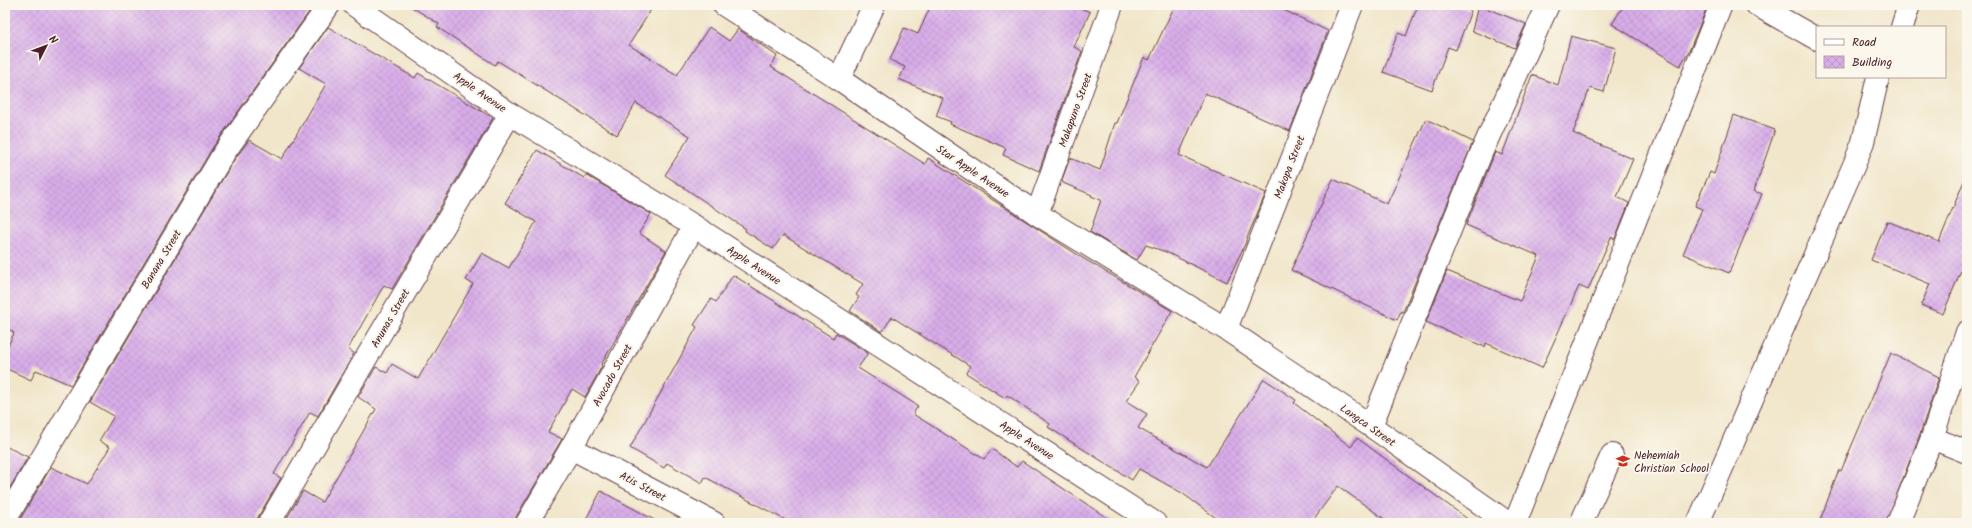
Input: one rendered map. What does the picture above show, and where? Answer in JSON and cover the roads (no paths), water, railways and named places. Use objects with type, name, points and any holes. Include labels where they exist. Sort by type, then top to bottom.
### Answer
[{"type":"street","name":"Banana Street","points":[[5,520],[224,153],[329,5]]},
{"type":"street","name":"Apple Avenue","points":[[354,5],[510,114],[694,226],[1155,523]]},
{"type":"street","name":"Star Apple Avenue","points":[[724,5],[839,79],[1037,214],[1226,329]]},
{"type":"street","points":[[839,79],[874,5]]},
{"type":"street","name":"Makapuno Street","points":[[1037,214],[1112,5]]},
{"type":"street","name":"Makopa Street","points":[[1226,329],[1352,5]]},
{"type":"street","points":[[1371,426],[1482,151],[1548,5]]},
{"type":"street","points":[[1515,523],[1721,5]]},
{"type":"street","points":[[1757,5],[1816,38]]},
{"type":"street","points":[[1902,26],[1909,5]]},
{"type":"street","points":[[1698,523],[1854,165],[1866,128],[1878,78]]},
{"type":"street","name":"Anunas Street","points":[[269,523],[510,114]]},
{"type":"street","name":"Avocado Street","points":[[527,523],[571,448],[694,226]]},
{"type":"street","name":"Langca Street","points":[[1226,329],[1371,426],[1508,523]]},
{"type":"street","points":[[1898,523],[1932,438],[1967,332]]},
{"type":"street","points":[[1932,438],[1967,452]]},
{"type":"street","name":"Atis Street","points":[[571,448],[714,523]]},
{"type":"street","points":[[1581,523],[1612,455]]},
{"type":"place","name":"Nehemiah Christian School","points":[[1623,461]]}]
